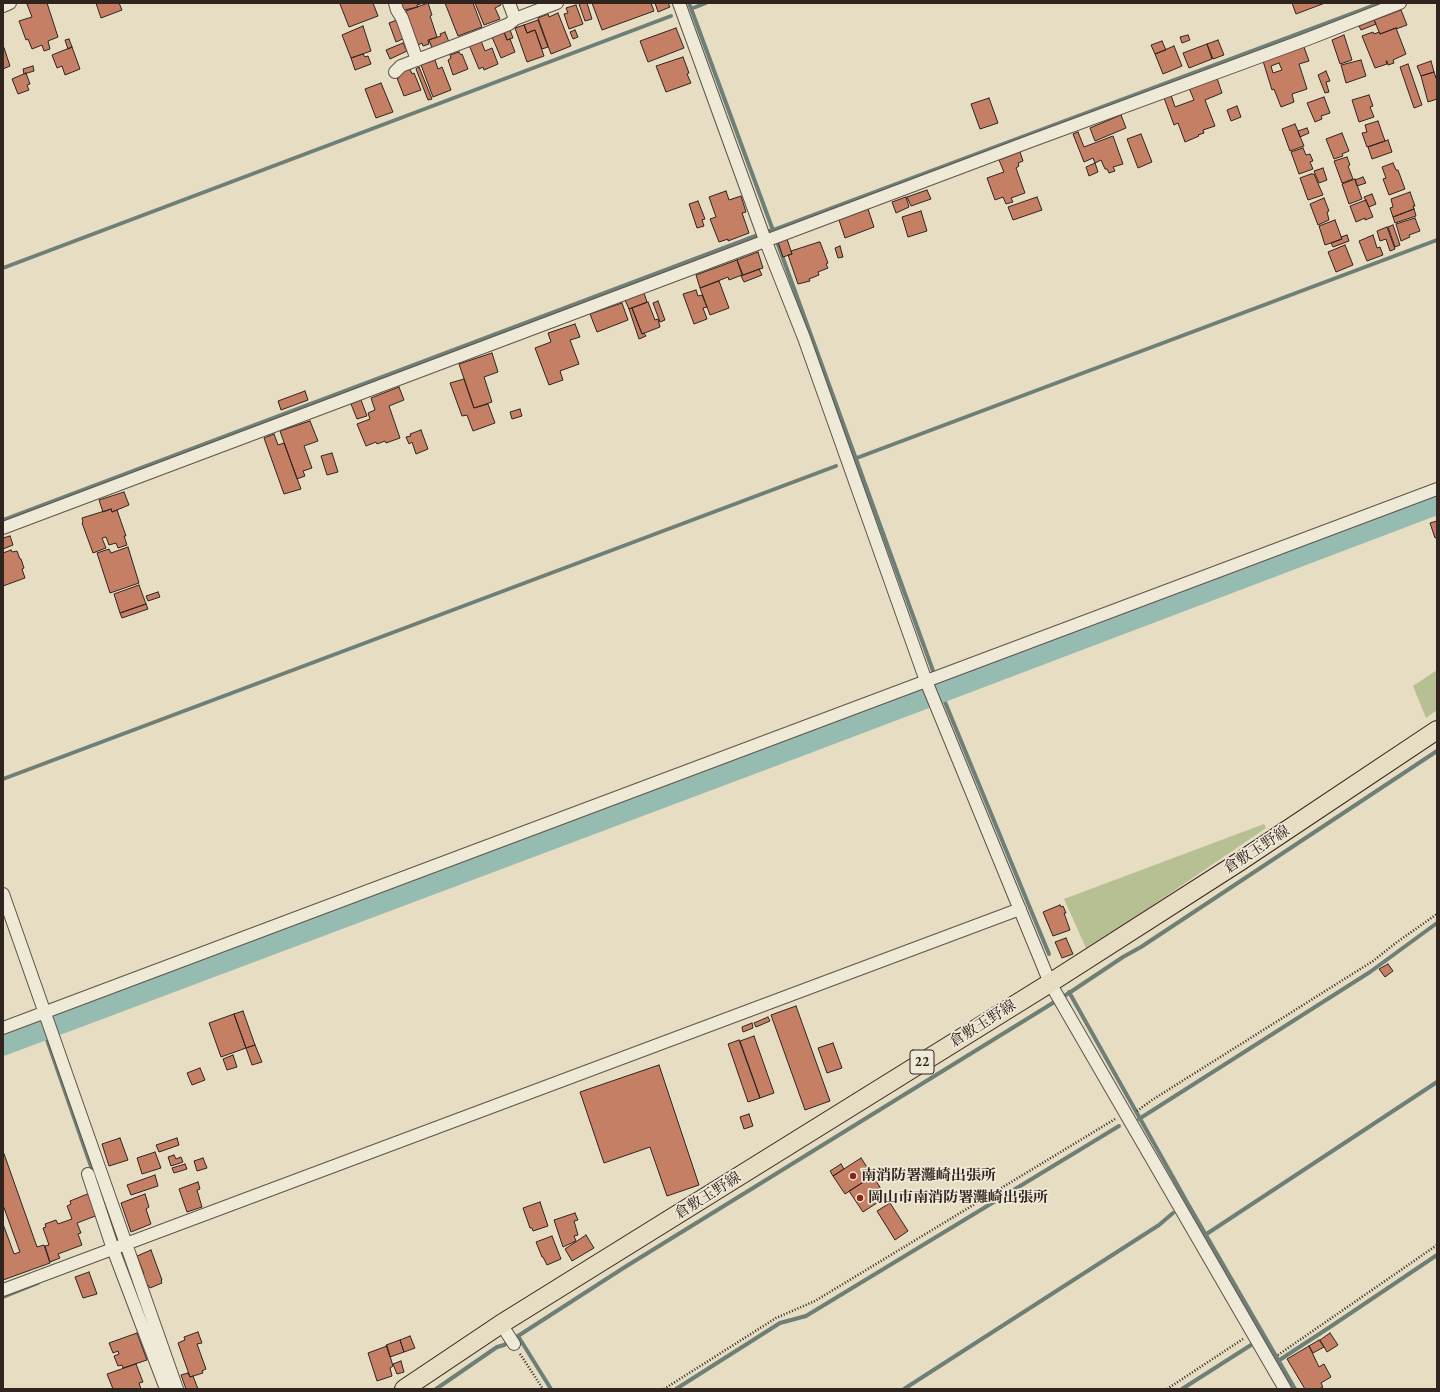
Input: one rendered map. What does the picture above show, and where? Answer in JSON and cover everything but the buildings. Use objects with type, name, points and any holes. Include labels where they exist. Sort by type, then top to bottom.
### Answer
[{"type":"main road","name":"倉敷玉野線","points":[[404,1389],[508,1335],[1056,994],[1240,862],[1437,730]]},
{"type":"street","points":[[3,6],[10,3]]},
{"type":"street","points":[[395,3],[417,60]]},
{"type":"street","points":[[509,3],[515,19]]},
{"type":"street","points":[[396,72],[401,66],[482,35],[509,24],[515,19],[556,3]]},
{"type":"street","points":[[679,3],[768,236],[804,338],[931,680],[935,702],[1056,994],[1286,1389]]},
{"type":"street","points":[[3,528],[768,236],[1298,43],[1400,3]]},
{"type":"street","points":[[3,1028],[45,1015],[236,941],[1437,489]]},
{"type":"street","points":[[3,894],[51,1033],[101,1195],[166,1389]]},
{"type":"street","points":[[3,1290],[1020,909]]},
{"type":"street","points":[[88,1174],[101,1195]]},
{"type":"street","points":[[119,1246],[177,1389]]},
{"type":"path","points":[[1139,1110],[1152,1100],[1373,960],[1437,914]]},
{"type":"path","points":[[664,1389],[776,1318],[815,1301],[1125,1113]]},
{"type":"path","points":[[1280,1355],[1437,1245]]},
{"type":"path","points":[[1167,1389],[1253,1333]]},
{"type":"path","points":[[508,1335],[543,1389]]},
{"type":"green space","points":[[1437,670],[1437,710],[1426,718],[1413,686]]},
{"type":"green space","points":[[1264,824],[1266,828],[1128,922],[1086,948],[1064,899]]},
{"type":"waterway","points":[[689,3],[774,233]]},
{"type":"waterway","points":[[693,8],[706,3]]},
{"type":"waterway","points":[[3,520],[747,239],[1380,3]]},
{"type":"waterway","points":[[3,268],[671,16]]},
{"type":"waterway","points":[[776,239],[940,690],[1049,954]]},
{"type":"waterway","points":[[854,459],[1437,240]]},
{"type":"waterway","points":[[3,779],[836,466]]},
{"type":"waterway","points":[[3,1043],[1437,502]]},
{"type":"waterway","points":[[436,1389],[497,1347],[504,1345],[625,1267],[1069,993],[1437,751]]},
{"type":"waterway","points":[[1139,1119],[1370,972],[1437,923]]},
{"type":"waterway","points":[[1069,992],[1188,1204],[1295,1389]]},
{"type":"waterway","points":[[43,1028],[94,1175]]},
{"type":"waterway","points":[[1205,1235],[1437,1082]]},
{"type":"waterway","points":[[676,1389],[780,1323],[806,1316],[1119,1126]]},
{"type":"waterway","points":[[904,1389],[1159,1225],[1173,1213]]},
{"type":"waterway","points":[[111,1223],[127,1269]]},
{"type":"waterway","points":[[1278,1361],[1437,1255]]},
{"type":"waterway","points":[[3,1297],[38,1283]]},
{"type":"waterway","points":[[518,1336],[551,1389]]},
{"type":"waterway","points":[[1182,1389],[1251,1345]]},
{"type":"place","name":"南消防署灘崎出張所","points":[[853,1176]]},
{"type":"place","name":"岡山市南消防署灘崎出張所","points":[[860,1198]]}]
